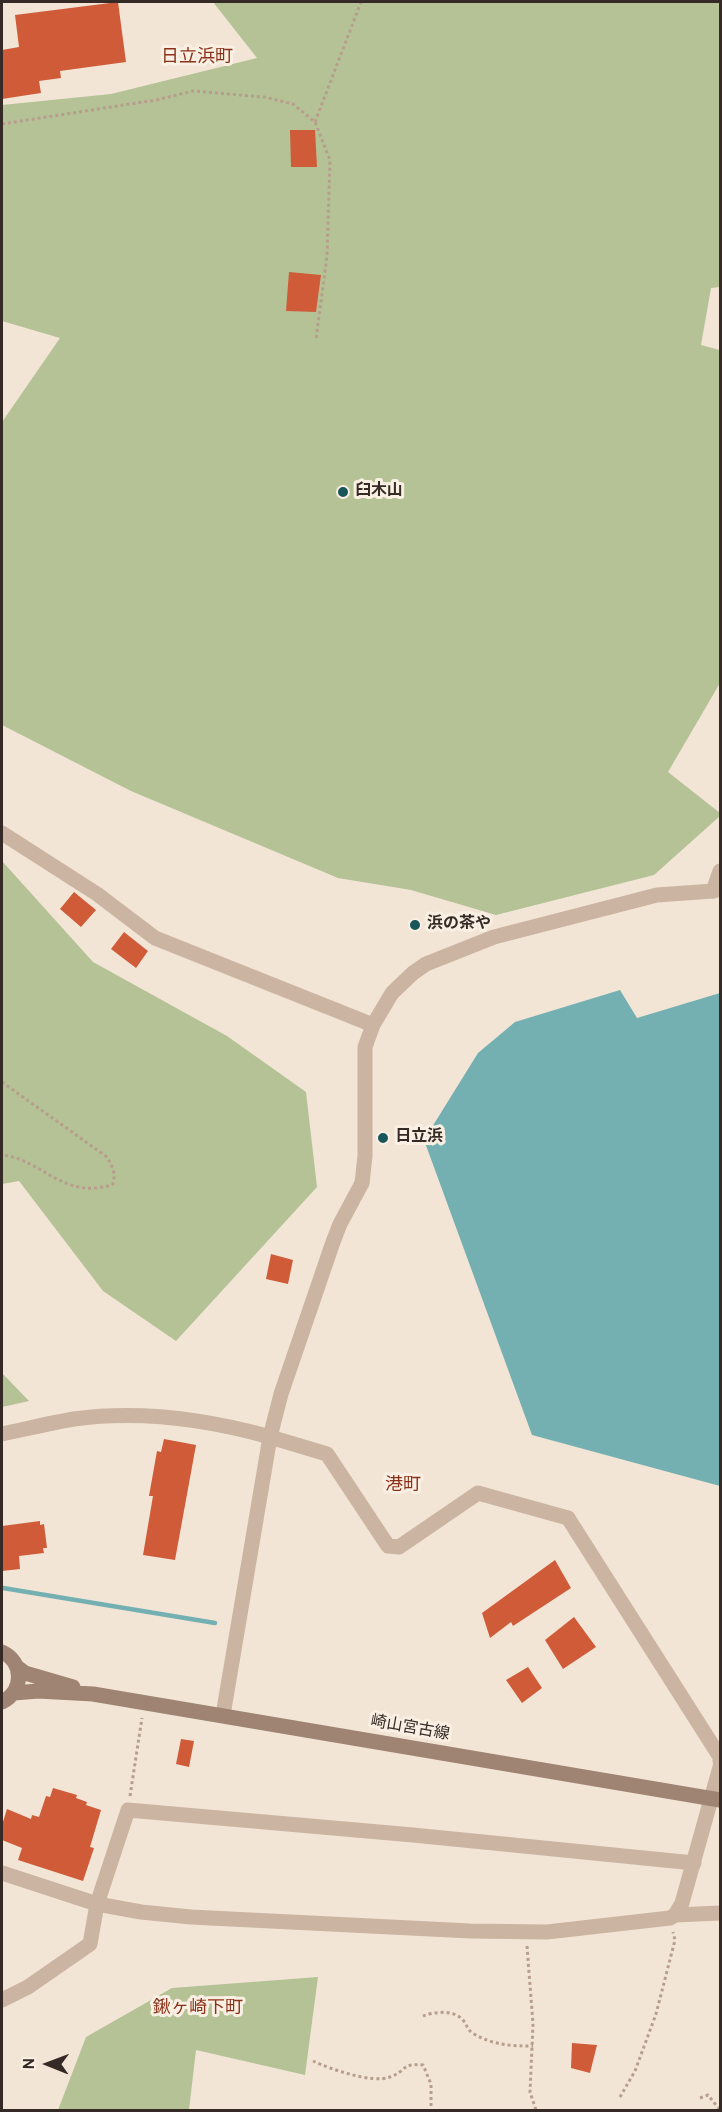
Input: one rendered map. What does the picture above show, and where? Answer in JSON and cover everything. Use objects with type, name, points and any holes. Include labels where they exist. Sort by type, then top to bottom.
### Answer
[{"type":"main road","name":"崎山宮古線","points":[[2,1652],[25,1673],[93,1694]]},
{"type":"main road","points":[[2,1702],[14,1693],[19,1680],[17,1667]]},
{"type":"main road","name":"崎山宮古線","points":[[14,1693],[38,1691],[93,1694],[716,1799]]},
{"type":"street","points":[[2,833],[97,894],[155,938],[373,1025]]},
{"type":"street","points":[[223,1715],[270,1437],[281,1395],[333,1242],[362,1183],[365,1156],[365,1047],[373,1025],[392,993],[426,964],[494,937],[657,896],[717,890],[720,871]]},
{"type":"street","points":[[2,1434],[74,1419],[106,1416],[203,1420],[270,1437],[327,1454],[388,1546],[399,1547],[478,1493],[568,1518],[720,1757],[720,1761]]},
{"type":"street","points":[[672,1916],[682,1903],[716,1799],[720,1767]]},
{"type":"street","points":[[2,2000],[28,1987],[90,1944],[98,1904],[128,1810],[694,1863]]},
{"type":"street","points":[[2,1873],[98,1904],[141,1912],[191,1917],[526,1932],[581,1930],[672,1916],[720,1913]]},
{"type":"path","points":[[315,122],[361,2]]},
{"type":"path","points":[[2,124],[156,100],[193,91],[264,97],[293,104],[315,122],[330,160],[327,256],[316,339]]},
{"type":"path","points":[[2,1082],[107,1157],[114,1171],[113,1184],[88,1189],[75,1187],[60,1182],[21,1159],[2,1155]]},
{"type":"path","points":[[128,1810],[142,1718]]},
{"type":"path","points":[[620,2097],[634,2071],[656,2014],[675,1940],[672,1916]]},
{"type":"path","points":[[526,1932],[531,1973],[530,2092],[536,2110]]},
{"type":"path","points":[[423,2016],[439,2012],[454,2014],[463,2020],[469,2031],[494,2043],[532,2046]]},
{"type":"path","points":[[313,2061],[335,2071],[379,2079],[388,2078],[410,2064],[423,2065],[431,2084],[431,2110]]},
{"type":"path","points":[[700,2098],[708,2096],[720,2110]]},
{"type":"green space","points":[[213,2],[720,2],[720,287],[711,288],[701,345],[720,350],[720,683],[668,772],[720,813],[720,816],[654,875],[496,915],[411,890],[338,878],[131,791],[2,725],[2,422],[60,338],[2,321],[2,105],[111,94],[257,58]]},
{"type":"green space","points":[[2,861],[93,962],[227,1036],[306,1092],[317,1187],[176,1341],[103,1291],[19,1181],[2,1184]]},
{"type":"green space","points":[[2,1373],[29,1401],[2,1407]]},
{"type":"green space","points":[[318,1977],[305,2075],[196,2050],[189,2110],[58,2110],[86,2037],[172,1988]]},
{"type":"water","points":[[620,990],[637,1018],[720,993],[720,1486],[532,1435],[424,1140],[478,1053],[515,1022]]},
{"type":"building","points":[[118,2],[126,62],[60,71],[61,78],[39,81],[41,93],[2,99],[2,50],[19,47],[15,15]]},
{"type":"building","points":[[290,130],[315,130],[317,167],[291,167]]},
{"type":"building","points":[[289,272],[321,275],[316,312],[286,311]]},
{"type":"building","points":[[74,892],[96,910],[81,927],[60,909]]},
{"type":"building","points":[[124,932],[148,951],[136,968],[111,949]]},
{"type":"building","points":[[271,1254],[293,1260],[288,1284],[266,1279]]},
{"type":"building","points":[[164,1439],[196,1445],[175,1560],[143,1555],[153,1496],[149,1496],[157,1451],[161,1452]]},
{"type":"building","points":[[40,1521],[40,1525],[44,1524],[47,1548],[43,1548],[44,1553],[19,1556],[20,1569],[2,1571],[2,1526]]},
{"type":"building","points":[[555,1560],[571,1588],[513,1626],[511,1622],[490,1638],[482,1613]]},
{"type":"building","points":[[574,1617],[596,1647],[563,1669],[545,1640]]},
{"type":"building","points":[[528,1667],[542,1688],[522,1703],[506,1680]]},
{"type":"building","points":[[181,1739],[194,1741],[189,1767],[176,1764]]},
{"type":"building","points":[[53,1788],[77,1795],[76,1798],[87,1802],[86,1805],[101,1810],[90,1847],[94,1848],[83,1881],[18,1860],[22,1848],[2,1840],[2,1825],[7,1809],[31,1819],[32,1815],[39,1817],[46,1796],[50,1797]]},
{"type":"building","points":[[572,2043],[597,2045],[590,2073],[571,2068]]},
{"type":"waterway","points":[[3,1588],[215,1623]]},
{"type":"place","name":"臼木山","points":[[343,492]]},
{"type":"place","name":"浜の茶や","points":[[415,925]]},
{"type":"place","name":"日立浜","points":[[383,1138]]},
{"type":"district","name":"日立浜町","points":[[197,58]]},
{"type":"district","name":"港町","points":[[403,1486]]},
{"type":"district","name":"鍬ヶ崎下町","points":[[198,2009]]}]
